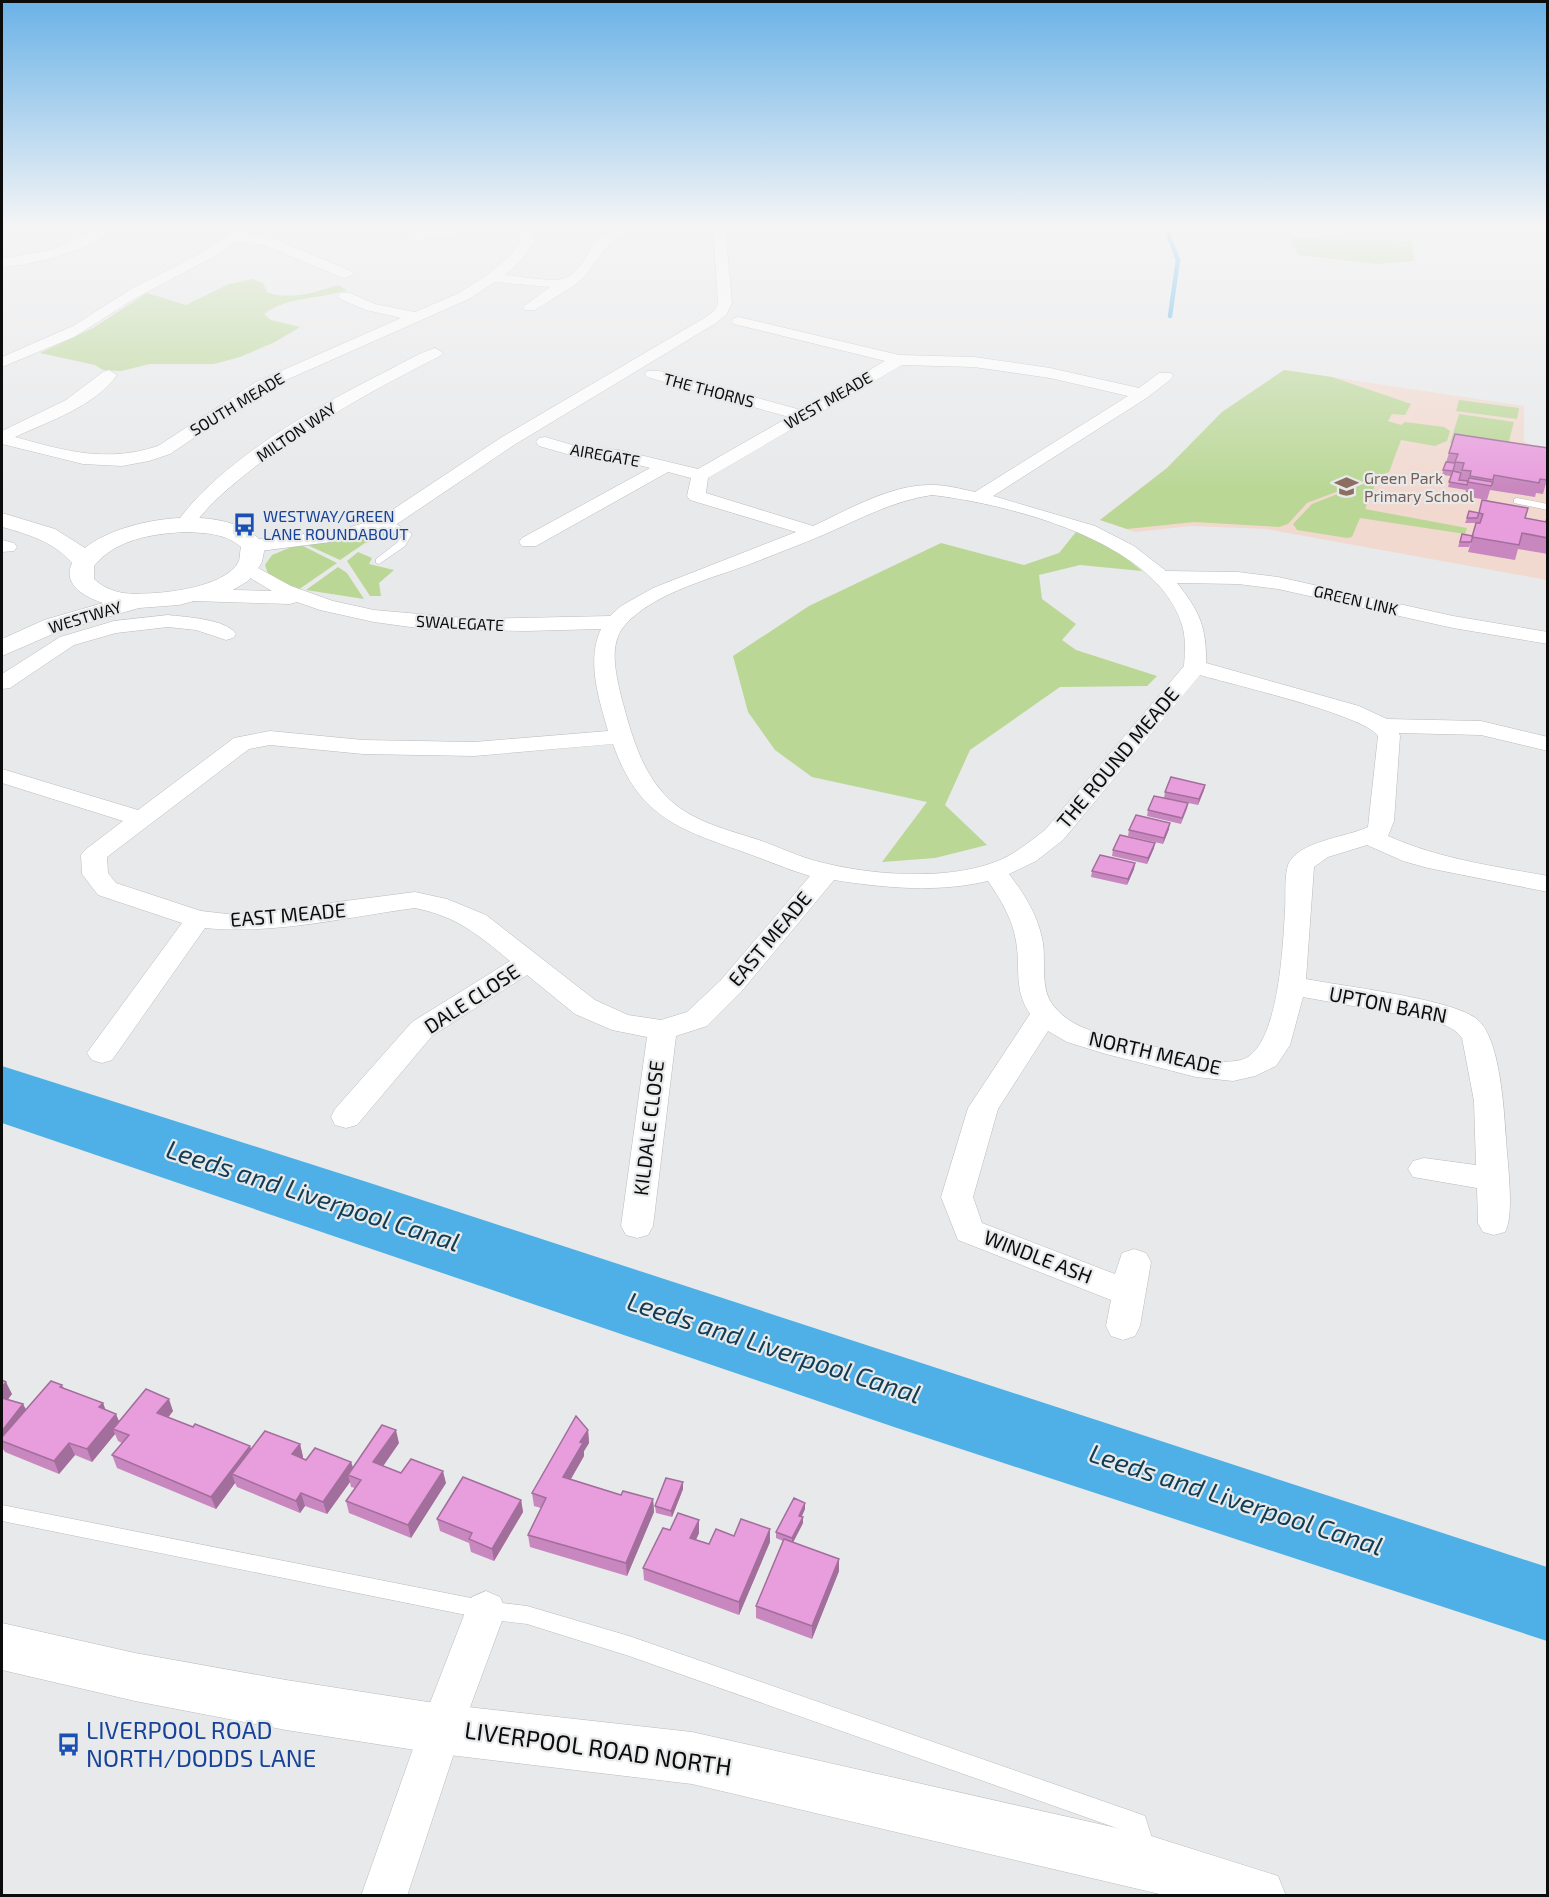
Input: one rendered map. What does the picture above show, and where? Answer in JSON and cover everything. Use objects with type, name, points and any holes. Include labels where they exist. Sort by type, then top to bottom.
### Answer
[{"type":"main road","points":[[2,520],[47,532],[102,535],[132,534],[184,525],[224,529],[238,534],[250,557],[230,581],[193,595],[160,601],[106,597],[85,574],[65,542],[47,532]]},
{"type":"main road","name":"WESTWAY","points":[[32,634],[66,610],[85,574],[104,546],[132,534]]},
{"type":"main road","name":"WESTWAY","points":[[2,648],[84,615],[139,601]]},
{"type":"main road","name":"LIVERPOOL ROAD NORTH","points":[[2,1647],[217,1692],[441,1729],[692,1758],[1148,1862],[1258,1896]]},
{"type":"street","points":[[2,362],[49,344],[101,315]]},
{"type":"street","points":[[405,315],[416,317]]},
{"type":"street","name":"SOUTH MEADE","points":[[2,438],[91,461],[109,463],[146,457],[164,450],[262,385],[422,315]]},
{"type":"street","points":[[250,557],[387,522],[508,441],[691,334],[717,315]]},
{"type":"street","points":[[739,321],[898,360],[974,362],[1050,374],[1142,394]]},
{"type":"street","name":"MILTON WAY","points":[[184,525],[197,508],[225,482],[306,422],[344,399],[433,358]]},
{"type":"street","name":"WEST MEADE","points":[[700,475],[898,360]]},
{"type":"street","name":"THE THORNS","points":[[653,374],[801,415]]},
{"type":"street","points":[[89,375],[127,375]]},
{"type":"street","points":[[2,438],[68,406],[96,388],[109,375]]},
{"type":"street","points":[[979,498],[1142,394],[1165,376]]},
{"type":"street","name":"AIREGATE","points":[[545,442],[574,451],[618,454],[700,475]]},
{"type":"street","points":[[529,542],[665,467]]},
{"type":"street","points":[[700,475],[696,496],[814,532]]},
{"type":"street","name":"THE ROUND MEADE","points":[[932,490],[979,498],[1061,520],[1116,541],[1141,557],[1163,577],[1181,603],[1194,628],[1195,667],[1054,835],[1026,857],[994,871],[960,880],[923,882],[827,872],[695,827],[668,810],[653,796],[640,778],[620,737],[607,684],[603,654],[607,637],[616,622],[628,609],[655,595],[814,532],[892,496],[932,490]]},
{"type":"street","name":"SWALEGATE","points":[[250,557],[262,579],[306,600]]},
{"type":"street","name":"GREEN LINK","points":[[1163,577],[1238,579],[1278,583],[1454,622],[1548,638]]},
{"type":"street","name":"SWALEGATE","points":[[193,595],[306,600],[370,614],[435,623],[495,625],[616,622]]},
{"type":"street","points":[[2,683],[67,641],[114,627],[168,621],[199,624],[226,634]]},
{"type":"street","points":[[1195,667],[1351,711],[1383,726],[1481,728],[1548,744]]},
{"type":"street","points":[[1369,837],[1380,831],[1382,821],[1389,736],[1383,726]]},
{"type":"street","name":"EAST MEADE","points":[[620,737],[474,749],[363,747],[270,738],[242,743],[94,855],[94,874],[107,889],[198,919],[236,923],[415,900],[447,907],[477,921],[585,1007],[622,1023],[662,1030],[697,1019],[731,986],[827,872]]},
{"type":"street","points":[[2,776],[141,819]]},
{"type":"street","points":[[1369,837],[1412,856],[1437,863],[1548,884]]},
{"type":"street","name":"NORTH MEADE","points":[[994,871],[1021,908],[1030,940],[1032,996],[1045,1014],[1060,1026],[1078,1035],[1221,1072],[1247,1068],[1266,1059],[1277,1041],[1293,986],[1301,865],[1308,857],[1321,850],[1369,837]]},
{"type":"street","points":[[102,1053],[198,919]]},
{"type":"street","name":"DALE CLOSE","points":[[346,1117],[422,1029],[527,963]]},
{"type":"street","name":"UPTON BARN","points":[[1293,986],[1432,1011],[1456,1018],[1469,1028],[1476,1037],[1488,1101],[1494,1179],[1494,1223]]},
{"type":"street","name":"WINDLE ASH","points":[[1045,1014],[983,1108],[957,1197],[969,1231],[1132,1278],[1124,1326]]},
{"type":"street","name":"KILDALE CLOSE","points":[[637,1226],[662,1030]]},
{"type":"street","points":[[1424,1169],[1494,1179]]},
{"type":"street","points":[[384,1896],[441,1729],[486,1610]]},
{"type":"lane","points":[[1517,501],[1548,507]]},
{"type":"lane","points":[[379,561],[402,544],[407,534],[387,522]]},
{"type":"lane","points":[[2,1513],[486,1610],[527,1615],[629,1646],[1137,1824],[1148,1862]]},
{"type":"shaded area","name":"Green Park Primary School","points":[[1284,370],[1524,406],[1524,441],[1547,455],[1547,580],[1266,529],[1191,526],[1135,532],[1100,520],[1167,468],[1222,412]]},
{"type":"green space","points":[[114,315],[265,315],[271,320],[300,327],[275,342],[240,357],[214,364],[150,364],[121,371],[103,370],[95,365],[40,353],[93,328]]},
{"type":"green space","points":[[1284,370],[1332,377],[1411,404],[1405,415],[1392,414],[1388,421],[1401,425],[1405,422],[1444,427],[1450,431],[1447,441],[1435,446],[1401,440],[1389,472],[1307,503],[1288,524],[1279,527],[1194,522],[1127,529],[1100,520],[1167,468],[1222,412]]},
{"type":"green space","points":[[1459,400],[1519,408],[1517,419],[1456,411]]},
{"type":"green space","points":[[1459,414],[1514,422],[1506,452],[1450,443]]},
{"type":"green space","points":[[1363,484],[1375,485],[1365,509],[1467,528],[1465,534],[1360,518],[1352,537],[1347,538],[1297,530],[1293,524],[1312,504]]},
{"type":"green space","points":[[390,530],[398,536],[365,543],[340,560],[303,543]]},
{"type":"green space","points":[[1076,532],[1112,547],[1142,571],[1080,565],[1039,575],[1042,599],[1076,624],[1062,640],[1076,650],[1157,676],[1147,686],[1060,687],[970,750],[945,805],[987,845],[935,858],[882,862],[927,802],[812,777],[775,750],[748,712],[733,656],[809,606],[941,543],[1024,565],[1059,553]]},
{"type":"green space","points":[[299,544],[337,563],[298,590],[269,577],[265,565],[272,555]]},
{"type":"green space","points":[[358,552],[372,558],[369,564],[394,570],[379,583],[381,596],[370,596],[347,561]]},
{"type":"green space","points":[[338,567],[347,573],[364,599],[306,590]]},
{"type":"water","name":"Leeds and Liverpool Canal","points":[[2,1066],[370,1183],[1547,1567],[1547,1641],[897,1428],[2,1123]]},
{"type":"building","points":[[1455,434],[1548,448],[1547,480],[1540,479],[1539,483],[1494,475],[1493,480],[1470,476],[1471,471],[1462,470],[1464,463],[1455,462],[1458,454],[1449,453]]},
{"type":"building","points":[[1446,462],[1455,463],[1453,471],[1443,470]]},
{"type":"building","points":[[1453,471],[1461,473],[1459,480],[1468,481],[1467,485],[1449,482]]},
{"type":"building","points":[[1469,478],[1493,482],[1491,486],[1468,482]]},
{"type":"building","points":[[1482,500],[1528,508],[1525,518],[1546,522],[1548,516],[1548,538],[1522,533],[1519,545],[1472,537],[1476,523],[1480,523],[1483,514],[1479,513]]},
{"type":"building","points":[[1469,511],[1479,513],[1477,518],[1467,518]]},
{"type":"building","points":[[1462,534],[1473,536],[1471,542],[1460,542]]},
{"type":"building","points":[[1171,777],[1205,785],[1199,799],[1165,792]]},
{"type":"building","points":[[1154,796],[1188,803],[1182,818],[1148,810]]},
{"type":"building","points":[[1136,815],[1170,823],[1164,838],[1129,830]]},
{"type":"building","points":[[1120,835],[1155,843],[1148,858],[1113,850]]},
{"type":"building","points":[[1100,855],[1135,863],[1128,879],[1092,871]]},
{"type":"building","points":[[51,1381],[62,1385],[60,1387],[103,1403],[99,1407],[116,1414],[87,1449],[69,1443],[54,1461],[2,1441],[2,1437]]},
{"type":"building","points":[[146,1389],[169,1399],[157,1413],[193,1427],[195,1424],[250,1446],[211,1497],[112,1455],[129,1435],[113,1429]]},
{"type":"building","points":[[2,1398],[23,1404],[2,1431]]},
{"type":"building","points":[[576,1416],[588,1430],[563,1477],[621,1495],[623,1491],[653,1499],[626,1563],[528,1535],[546,1498],[532,1493]]},
{"type":"building","points":[[382,1425],[396,1430],[373,1462],[401,1473],[411,1459],[443,1471],[408,1525],[346,1501],[361,1480],[348,1475]]},
{"type":"building","points":[[265,1431],[300,1444],[292,1454],[306,1460],[315,1448],[351,1462],[323,1502],[301,1493],[296,1501],[232,1474]]},
{"type":"building","points":[[463,1477],[521,1500],[492,1549],[469,1539],[472,1533],[437,1519]]},
{"type":"building","points":[[666,1478],[683,1482],[671,1511],[655,1506]]},
{"type":"building","points":[[794,1498],[805,1503],[799,1516],[803,1517],[792,1538],[776,1532]]},
{"type":"building","points":[[678,1513],[699,1520],[690,1538],[709,1544],[716,1529],[734,1536],[741,1519],[770,1529],[739,1602],[643,1568],[663,1528],[670,1530]]},
{"type":"building","points":[[784,1539],[839,1559],[812,1626],[756,1606]]},
{"type":"place","name":"Green Park Primary School","points":[[1346,487]]},
{"type":"place","name":"WESTWAY/GREEN LANE ROUNDABOUT","points":[[245,525]]},
{"type":"place","name":"LIVERPOOL ROAD NORTH/DODDS LANE","points":[[68,1745]]}]
